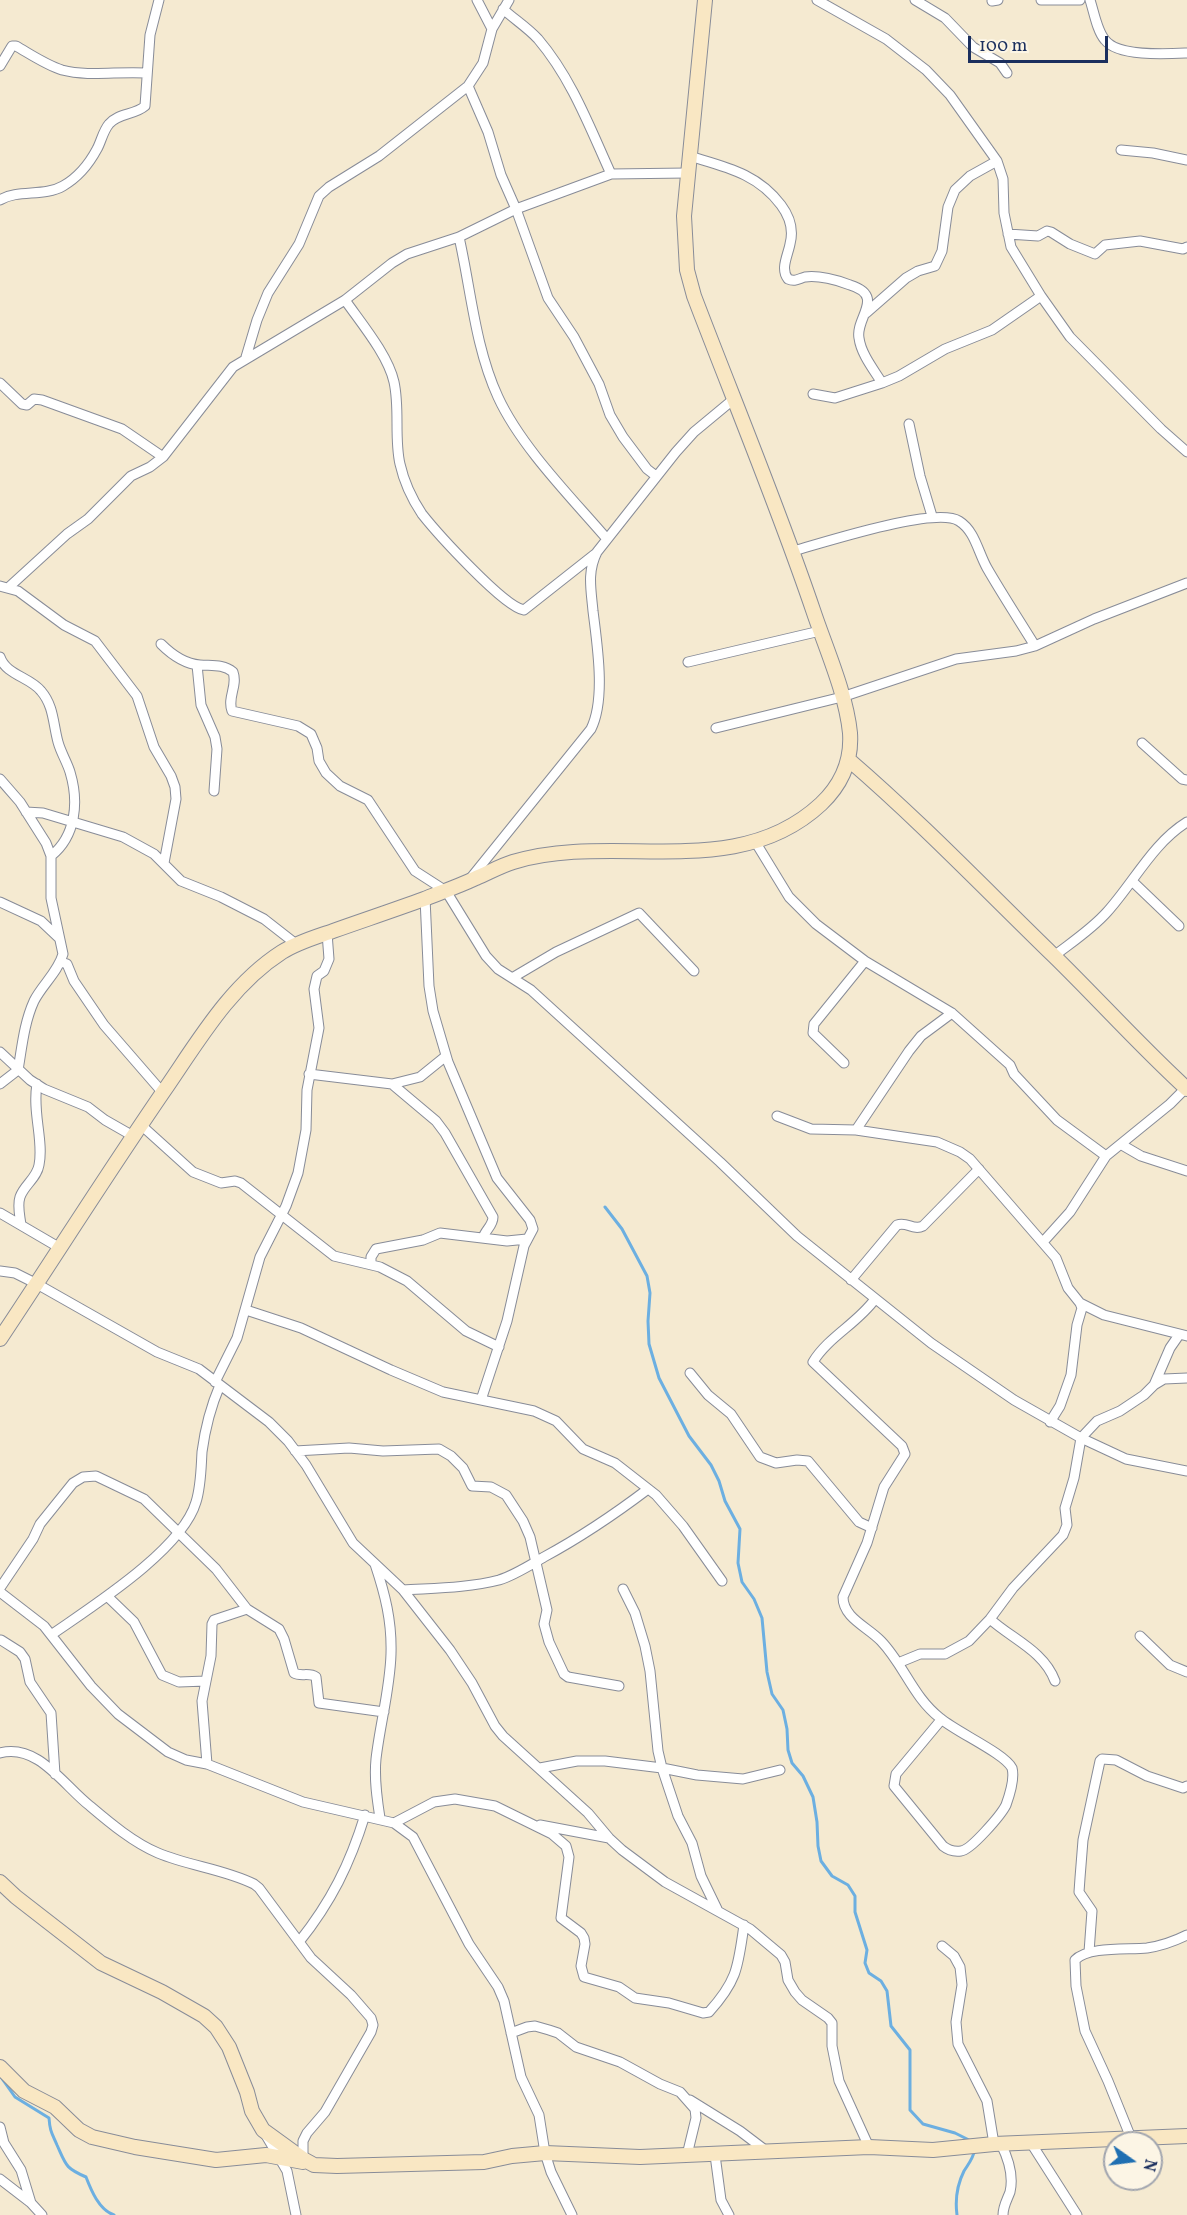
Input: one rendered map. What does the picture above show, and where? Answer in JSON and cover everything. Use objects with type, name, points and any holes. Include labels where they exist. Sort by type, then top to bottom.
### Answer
[{"type":"street","points":[[0,200],[12,195],[55,190],[71,181],[98,149],[108,125],[146,106],[146,73],[150,35],[159,0]]},
{"type":"street","points":[[477,0],[492,28]]},
{"type":"street","points":[[246,357],[268,292],[299,244],[319,196],[329,187],[379,156],[468,86],[483,63],[492,28],[508,0]]},
{"type":"street","points":[[0,1339],[137,1130],[209,1026],[248,980],[274,958],[296,945],[446,891],[512,862],[551,854],[668,851],[756,843],[796,825],[831,794],[841,780],[849,760],[850,732],[842,697],[793,551],[690,283],[684,236],[687,173],[705,0]]},
{"type":"street","points":[[817,0],[886,39],[926,70],[950,94],[997,160],[1004,179],[1004,213],[1011,247],[1041,296],[1070,338],[1187,452]]},
{"type":"street","points":[[915,0],[945,18],[974,47],[994,58],[1007,73]]},
{"type":"street","points":[[992,1],[998,0]]},
{"type":"street","points":[[1041,0],[1080,0]]},
{"type":"street","points":[[1090,0],[1103,38],[1109,45],[1128,51],[1162,54],[1187,53]]},
{"type":"street","points":[[502,9],[536,37],[563,74],[579,103],[611,174]]},
{"type":"street","points":[[0,66],[12,46],[16,46],[61,69],[86,73],[122,71],[146,73]]},
{"type":"street","points":[[468,86],[488,132],[501,175],[516,209],[548,298],[574,337],[599,384],[610,415],[623,437],[656,476]]},
{"type":"street","points":[[1121,150],[1153,153],[1187,160]]},
{"type":"street","points":[[689,156],[747,175],[763,185],[780,203],[790,220],[792,239],[785,264],[785,276],[792,281],[806,277],[852,285],[865,296],[868,301],[866,313],[859,327],[858,338],[861,348],[882,383]]},
{"type":"street","points":[[866,313],[906,278],[918,271],[935,266],[942,251],[948,207],[955,190],[970,176],[997,160]]},
{"type":"street","points":[[164,863],[176,799],[175,788],[171,776],[154,747],[137,696],[95,641],[64,625],[42,607],[5,587],[88,519],[131,476],[150,467],[163,457],[219,382],[233,367],[246,357],[345,300],[392,263],[407,254],[459,237],[516,209],[611,174],[687,173]]},
{"type":"street","points":[[1008,234],[1038,236],[1047,231],[1095,254],[1105,245],[1140,241],[1183,249],[1187,247]]},
{"type":"street","points":[[459,237],[470,285],[477,333],[498,396],[519,435],[607,539]]},
{"type":"street","points":[[813,394],[835,398],[899,376],[945,349],[992,330],[1041,296]]},
{"type":"street","points":[[345,300],[388,365],[394,383],[399,462],[407,488],[423,514],[478,573],[508,603],[524,610],[530,608],[582,562],[597,552]]},
{"type":"street","points":[[0,383],[22,404],[27,405],[34,399],[42,400],[115,427],[163,457]]},
{"type":"street","points":[[469,881],[591,729],[596,718],[599,707],[598,656],[590,571],[597,552],[656,476],[694,432],[735,398]]},
{"type":"street","points":[[909,424],[920,476],[932,516]]},
{"type":"street","points":[[793,551],[932,516],[959,520],[972,535],[985,565],[1035,646]]},
{"type":"street","points":[[716,728],[842,697],[956,659],[1016,651],[1035,646],[1094,619],[1187,583]]},
{"type":"street","points":[[687,662],[820,631]]},
{"type":"street","points":[[161,644],[183,661],[197,665],[221,666],[233,672],[235,684],[230,698],[232,711],[298,726],[311,734],[319,761],[326,773],[340,786],[368,801],[415,872],[446,891],[486,956],[498,969],[531,990],[712,1154],[797,1236],[850,1280],[931,1343],[1050,1422],[1126,1459],[1187,1471]]},
{"type":"street","points":[[0,657],[5,666],[40,689],[49,703],[58,744],[74,790],[73,821],[60,849],[51,856]]},
{"type":"street","points":[[197,665],[201,705],[215,737],[217,749],[214,791]]},
{"type":"street","points":[[1142,744],[1182,779],[1187,780]]},
{"type":"street","points":[[849,760],[903,808],[1186,1088],[1122,1145],[1106,1156],[1070,1212],[1043,1242]]},
{"type":"street","points":[[0,779],[20,802],[46,843],[51,856],[51,898],[63,954],[61,962],[35,1000],[27,1020],[18,1070],[0,1084]]},
{"type":"street","points":[[26,812],[43,813],[123,837],[154,854],[181,881],[221,897],[264,919],[296,945]]},
{"type":"street","points":[[1054,956],[1095,925],[1153,852],[1187,822]]},
{"type":"street","points":[[756,843],[789,897],[816,924],[865,961],[952,1013],[1011,1065],[1014,1074],[1057,1120],[1106,1156]]},
{"type":"street","points":[[1132,881],[1179,926]]},
{"type":"street","points":[[425,898],[429,986],[433,1011],[446,1056],[497,1178],[530,1220],[533,1228],[527,1239],[499,1347],[481,1400]]},
{"type":"street","points":[[0,902],[41,921],[61,939]]},
{"type":"street","points":[[512,978],[556,952],[639,913],[694,971]]},
{"type":"street","points":[[51,1635],[107,1596],[151,1559],[178,1534],[195,1506],[200,1486],[206,1429],[218,1383],[237,1338],[260,1257],[282,1216],[298,1173],[306,1130],[309,1074],[319,1028],[315,1005],[315,982],[319,973],[327,967],[329,959],[327,933]]},
{"type":"street","points":[[844,1063],[813,1033],[814,1024],[865,961]]},
{"type":"street","points":[[61,962],[67,964],[74,981],[104,1025],[163,1092]]},
{"type":"street","points":[[856,1130],[921,1036],[952,1013]]},
{"type":"street","points":[[0,1052],[18,1070],[37,1084],[59,1096],[88,1107],[105,1120],[137,1130],[188,1170],[221,1183],[235,1181],[241,1183],[334,1256],[371,1264],[407,1281],[466,1331],[499,1347]]},
{"type":"street","points":[[309,1074],[392,1084],[420,1077],[446,1056]]},
{"type":"street","points":[[21,1225],[18,1205],[20,1197],[38,1170],[40,1158],[35,1105],[37,1084]]},
{"type":"street","points":[[392,1084],[436,1121],[445,1133],[493,1217],[492,1224],[485,1231],[483,1238]]},
{"type":"street","points":[[777,1116],[811,1129],[856,1130],[937,1142],[960,1152],[978,1169],[1056,1258],[1068,1288],[1082,1308],[1077,1325],[1071,1375],[1060,1406],[1050,1422]]},
{"type":"street","points":[[1122,1145],[1142,1156],[1187,1171]]},
{"type":"street","points":[[850,1280],[897,1225],[903,1223],[915,1228],[923,1226],[978,1169]]},
{"type":"street","points":[[0,1213],[60,1248]]},
{"type":"street","points":[[371,1264],[371,1257],[376,1249],[423,1240],[441,1233],[513,1242],[527,1239]]},
{"type":"street","points":[[0,1271],[15,1273],[157,1352],[199,1369],[269,1422],[295,1450],[353,1543],[403,1590],[465,1672],[502,1736],[588,1813],[609,1838],[665,1882],[744,1925],[781,1954],[788,1980],[795,1992],[832,2023],[832,2046],[839,2081],[869,2147]]},
{"type":"street","points":[[875,1299],[863,1314],[830,1343],[813,1362],[904,1449],[903,1458],[884,1487],[862,1556],[843,1597],[843,1604],[850,1615],[879,1639],[920,1699],[941,1720],[1010,1764],[1013,1773],[1003,1809],[971,1845],[962,1851],[953,1851],[943,1846],[894,1786],[896,1774],[941,1720]]},
{"type":"street","points":[[1080,1303],[1104,1315],[1183,1335]]},
{"type":"street","points":[[246,1310],[301,1328],[443,1392],[545,1415],[561,1426],[583,1449],[615,1463],[663,1502],[722,1581]]},
{"type":"street","points":[[1154,1385],[1170,1348],[1183,1335]]},
{"type":"street","points":[[690,1373],[708,1395],[731,1414],[760,1457],[776,1463],[792,1460],[808,1461],[859,1522],[872,1528]]},
{"type":"street","points":[[898,1664],[920,1654],[937,1655],[953,1652],[969,1641],[1066,1529],[1065,1508],[1074,1478],[1081,1438],[1097,1421],[1120,1411],[1164,1379],[1187,1378]]},
{"type":"street","points":[[295,1450],[349,1448],[383,1451],[433,1448],[445,1451],[463,1468],[472,1486],[492,1487],[510,1498],[531,1537],[547,1610],[544,1624],[549,1642],[564,1674],[567,1677],[619,1686]]},
{"type":"street","points":[[384,1712],[319,1703],[316,1677],[294,1673],[279,1629],[247,1609],[216,1569],[144,1499],[96,1476],[83,1477],[73,1483],[40,1524],[0,1590],[37,1619],[91,1686],[118,1714],[168,1752],[186,1760],[207,1764],[303,1802],[380,1818],[404,1829],[419,1846],[469,1944],[498,1987],[504,2001],[521,2077],[539,2115],[545,2153],[551,2172],[572,2215]]},
{"type":"street","points":[[403,1590],[451,1588],[488,1582],[512,1575],[621,1510],[648,1489]]},
{"type":"street","points":[[375,1563],[386,1597],[390,1620],[391,1655],[376,1760],[376,1796],[380,1818]]},
{"type":"street","points":[[623,1589],[635,1613],[645,1646],[662,1768],[678,1815],[692,1843],[701,1876],[717,1910]]},
{"type":"street","points":[[107,1596],[134,1622],[162,1675],[179,1682],[206,1681]]},
{"type":"street","points":[[207,1764],[202,1701],[211,1656],[213,1622],[247,1609]]},
{"type":"street","points":[[990,1619],[1034,1653],[1050,1669],[1055,1681]]},
{"type":"street","points":[[1140,1636],[1170,1665],[1187,1672]]},
{"type":"street","points":[[0,1639],[0,1646]]},
{"type":"street","points":[[0,1639],[20,1652],[25,1659],[30,1682],[51,1713],[55,1774]]},
{"type":"street","points":[[0,1753],[9,1751],[24,1753],[49,1768],[89,1806],[155,1852],[254,1884],[317,1964],[351,1995],[371,2019],[372,2032],[325,2112],[303,2141],[309,2162]]},
{"type":"street","points":[[1089,1952],[1092,1911],[1079,1892],[1083,1840],[1100,1761],[1102,1759],[1116,1760],[1148,1776],[1183,1788],[1187,1786]]},
{"type":"street","points":[[540,1768],[584,1761],[662,1768],[697,1775],[743,1779],[780,1770]]},
{"type":"street","points":[[394,1823],[425,1806],[455,1799],[495,1806],[557,1837],[568,1851],[569,1857],[561,1918],[581,1933],[584,1938],[581,1971],[589,1980],[619,1987],[635,1998],[669,2003],[703,2013],[709,2012],[734,1980],[744,1925]]},
{"type":"street","points":[[299,1942],[333,1895],[352,1856],[365,1815]]},
{"type":"street","points":[[533,1824],[609,1838]]},
{"type":"street","points":[[0,1882],[101,1963],[171,1997],[204,2016],[216,2026],[229,2047],[252,2111],[281,2158],[291,2187],[294,2214]]},
{"type":"street","points":[[1128,2131],[1085,2031],[1073,1965],[1078,1956],[1089,1952],[1150,1948],[1187,1935]]},
{"type":"street","points":[[942,1946],[954,1956],[960,1967],[962,1985],[957,2022],[958,2044],[987,2102],[998,2144],[1011,2174],[1011,2188],[1003,2215]]},
{"type":"street","points":[[511,2032],[535,2026],[558,2033],[576,2047],[632,2068],[680,2092],[740,2130],[765,2150]]},
{"type":"street","points":[[0,2067],[24,2091],[55,2107],[79,2130],[92,2137],[216,2160],[259,2156],[337,2166],[484,2162],[512,2156],[545,2153],[639,2157],[869,2147],[933,2150],[998,2144],[1103,2139]]},
{"type":"street","points":[[687,2155],[696,2118],[695,2109],[688,2099]]},
{"type":"street","points":[[0,2127],[4,2143],[21,2170],[31,2203]]},
{"type":"street","points":[[263,2130],[309,2162]]},
{"type":"street","points":[[1163,2137],[1187,2136]]},
{"type":"street","points":[[1031,2143],[1077,2215]]},
{"type":"street","points":[[715,2155],[721,2200],[729,2215]]},
{"type":"street","points":[[0,2179],[31,2203],[42,2215]]},
{"type":"waterway","points":[[605,1207],[622,1229],[647,1276],[650,1293],[649,1344],[659,1378],[689,1436],[711,1465],[725,1501],[740,1529],[738,1563],[742,1582],[754,1599],[762,1618],[767,1672],[772,1694],[783,1710],[792,1763],[803,1776],[813,1797],[821,1861],[832,1876],[848,1885],[855,1896],[855,1912],[867,1950],[865,1963],[869,1973],[881,1981],[887,1991],[891,2026],[910,2050],[910,2110],[923,2124],[955,2133],[971,2141]]},
{"type":"waterway","points":[[1,2077],[15,2097],[49,2118],[51,2132],[65,2162],[74,2171],[86,2177],[100,2204],[114,2215]]},
{"type":"waterway","points":[[957,2215],[958,2187],[975,2149]]}]
